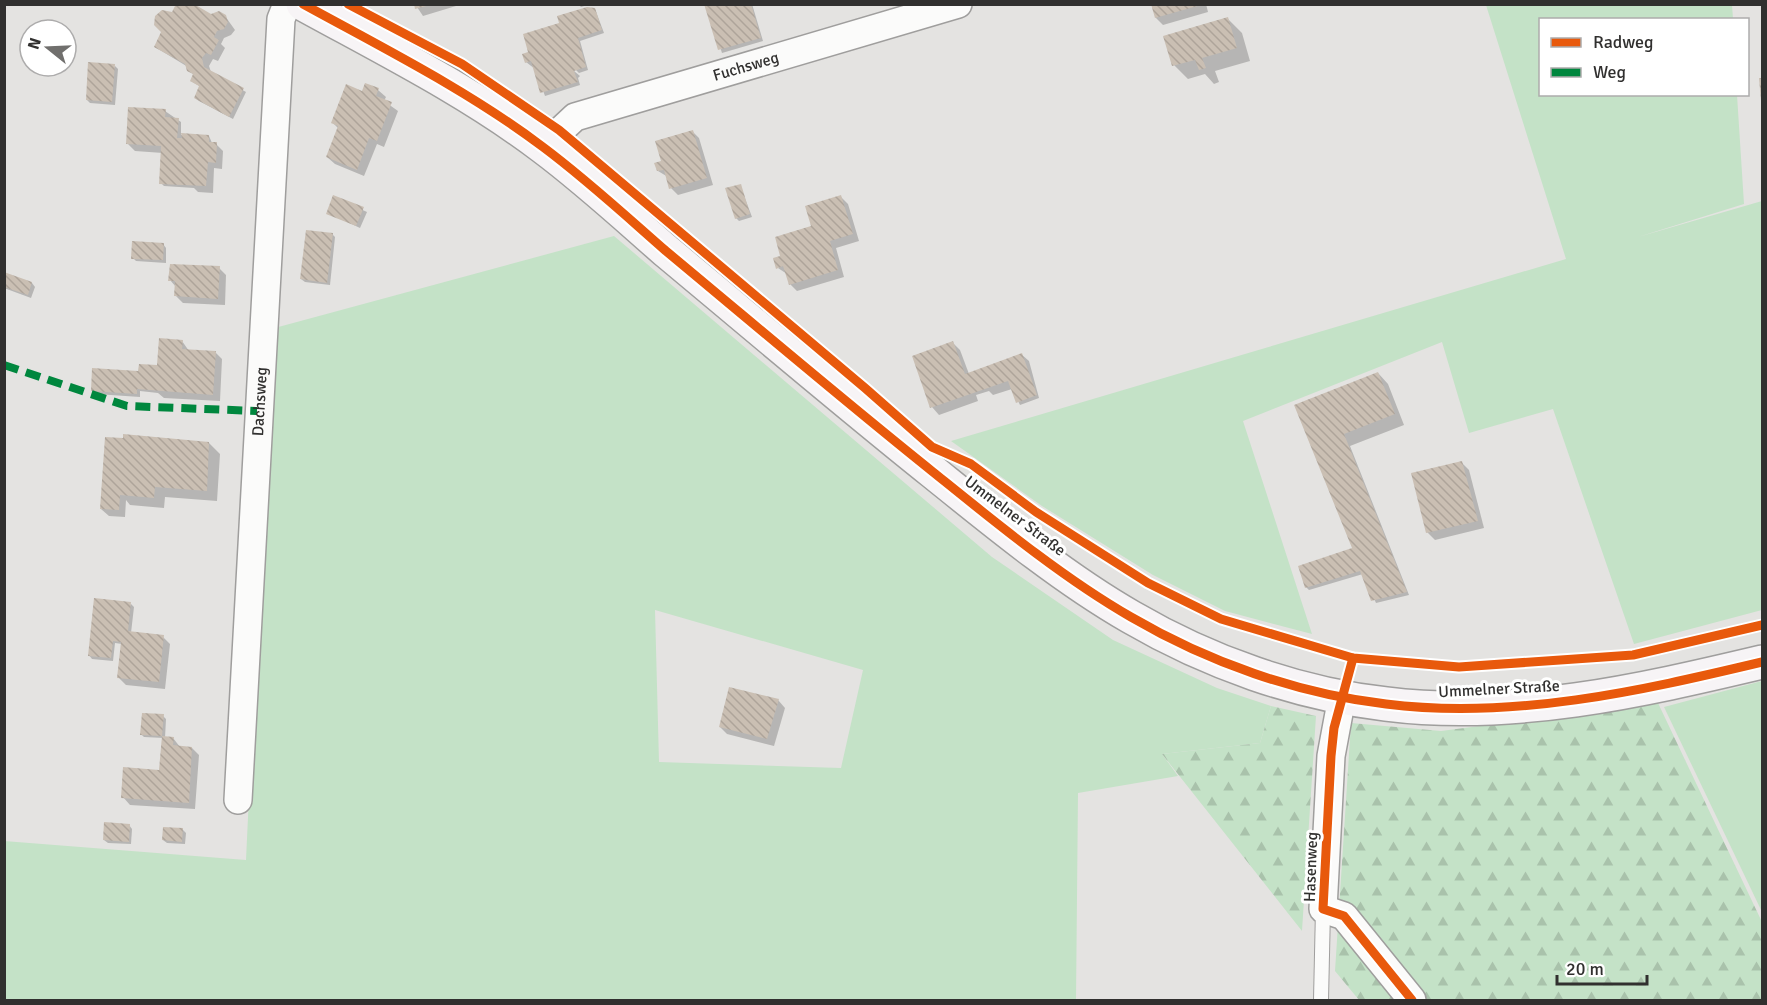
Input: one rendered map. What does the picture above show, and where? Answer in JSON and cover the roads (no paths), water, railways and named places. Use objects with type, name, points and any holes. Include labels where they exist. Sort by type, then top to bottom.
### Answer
[{"type":"main road","name":"Ummelner Straße","points":[[303,4],[448,82],[543,147],[851,406],[1014,537],[1129,616],[1191,649],[1274,680],[1342,697],[1387,705],[1441,708],[1519,705],[1616,695],[1762,662]]},
{"type":"street","name":"Dachsweg","points":[[238,800],[280,31],[281,19],[287,4]]},
{"type":"street","name":"Fuchsweg","points":[[543,147],[575,117],[958,4]]},
{"type":"street","name":"Hasenweg","points":[[1342,697],[1331,756],[1323,909],[1344,916],[1412,1000]]},
{"type":"lane","name":"Hasenweg","points":[[1321,1000],[1323,909]]}]
